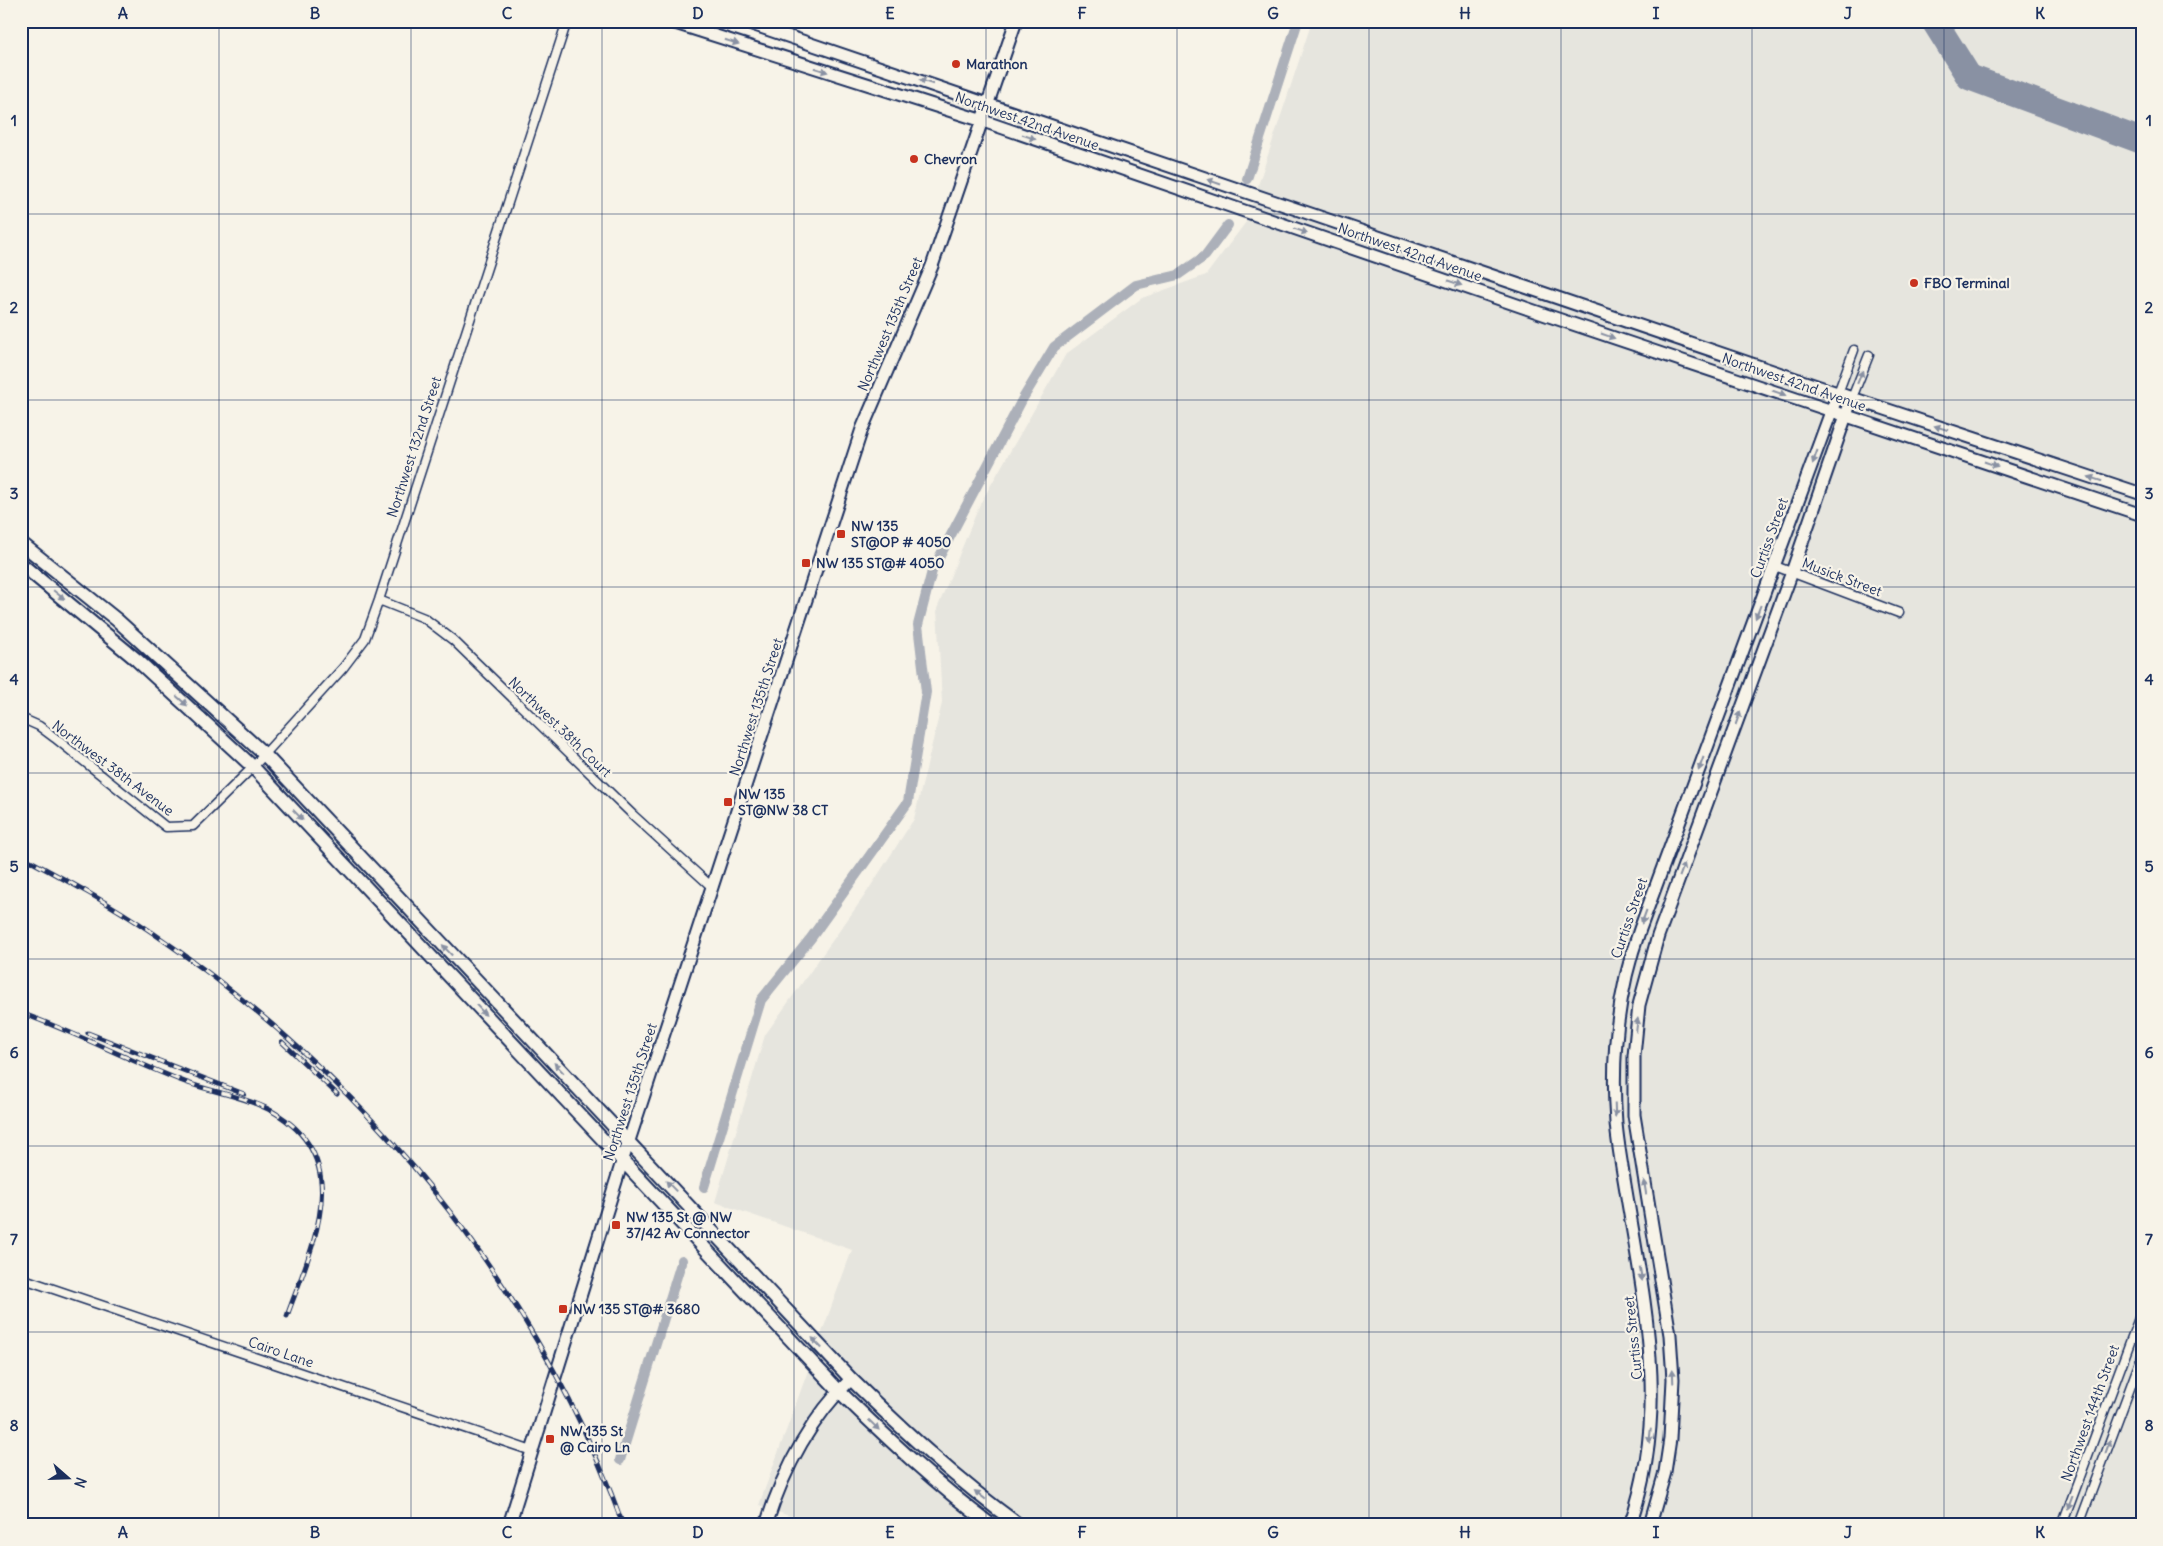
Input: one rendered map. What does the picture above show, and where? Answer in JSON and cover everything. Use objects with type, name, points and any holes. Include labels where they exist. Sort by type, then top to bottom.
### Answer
[{"type":"main road","points":[[21,543],[117,620],[264,754],[851,1379],[930,1455],[1019,1525]]},
{"type":"main road","points":[[21,564],[137,660],[253,767],[839,1391],[900,1450],[991,1525]]},
{"type":"street","name":"Northwest 132nd Street","points":[[193,826],[253,767],[343,668],[365,639],[567,21]]},
{"type":"street","name":"Northwest 42nd Avenue","points":[[669,21],[690,25],[983,121],[1546,315],[2142,515]]},
{"type":"street","name":"Northwest 42nd Avenue","points":[[743,21],[1260,198],[2142,494]]},
{"type":"street","name":"Northwest 135th Street","points":[[509,1525],[628,1142],[713,888],[862,429],[932,266],[989,105],[1016,21]]},
{"type":"street","points":[[1255,215],[1260,198]]},
{"type":"street","points":[[1546,315],[1553,296]]},
{"type":"street","name":"Curtiss Street","points":[[1630,1525],[1647,1464],[1652,1405],[1652,1356],[1643,1289],[1618,1143],[1614,1084],[1618,1028],[1631,952],[1854,350]]},
{"type":"street","points":[[1650,1525],[1660,1493],[1670,1439],[1673,1404],[1672,1354],[1636,1134],[1633,1085],[1636,1029],[1650,958],[1792,572],[1845,416],[1869,356]]},
{"type":"street","name":"Musick Street","points":[[1775,566],[1899,613]]},
{"type":"street","name":"Northwest 38th Court","points":[[379,600],[424,618],[453,640],[633,815],[713,888]]},
{"type":"street","name":"Northwest 38th Avenue","points":[[21,718],[39,726],[55,738],[166,827],[193,826]]},
{"type":"street","points":[[1614,1084],[1633,1085]]},
{"type":"street","name":"Cairo Lane","points":[[21,1278],[532,1451]]},
{"type":"street","name":"Northwest 144th Street","points":[[2062,1525],[2142,1310]]},
{"type":"street","name":"Northwest 144th Street","points":[[2079,1525],[2142,1356]]},
{"type":"street","points":[[766,1525],[777,1490],[809,1430],[839,1391],[851,1379]]},
{"type":"street","points":[[1647,1464],[1655,1472],[1660,1493]]},
{"type":"shaded area","points":[[1312,21],[2142,21],[2142,1525],[814,1525],[759,1505],[852,1250],[715,1202],[765,1035],[865,895],[914,819],[942,703],[937,609],[980,504],[1066,354],[1142,298],[1206,275],[1246,222]]},
{"type":"waterway","points":[[1247,179],[1298,21]]},
{"type":"waterway","points":[[704,1187],[761,1000],[811,938],[908,802],[926,692],[918,625],[932,571],[1022,400],[1054,347],[1136,285],[1178,275],[1205,256],[1228,225]]},
{"type":"waterway","points":[[620,1460],[682,1260]]},
{"type":"taxiway","points":[[1934,21],[1969,77],[2142,141]]},
{"type":"railway","points":[[21,856],[137,922],[230,990],[303,1052],[371,1120],[434,1192],[492,1269],[543,1351],[586,1436],[623,1525]]},
{"type":"railway","points":[[21,1013],[63,1029],[185,1082],[238,1097],[268,1109],[296,1128],[313,1151],[320,1176],[321,1203],[308,1260],[287,1316]]},
{"type":"railway","points":[[88,1033],[244,1094]]},
{"type":"railway","points":[[282,1042],[337,1094]]},
{"type":"place","name":"Marathon","points":[[956,64]]},
{"type":"place","name":"Chevron","points":[[914,159]]},
{"type":"place","name":"FBO Terminal","points":[[1914,283]]},
{"type":"place","name":"NW 135 ST@OP # 4050","points":[[841,534]]},
{"type":"place","name":"NW 135 ST@# 4050","points":[[806,563]]},
{"type":"place","name":"NW 135 ST@NW 38 CT","points":[[728,802]]},
{"type":"place","name":"NW 135 St @ NW 37/42 Av Connector","points":[[616,1225]]},
{"type":"place","name":"NW 135 ST@# 3680","points":[[563,1309]]},
{"type":"place","name":"NW 135 St @ Cairo Ln","points":[[550,1439]]}]
